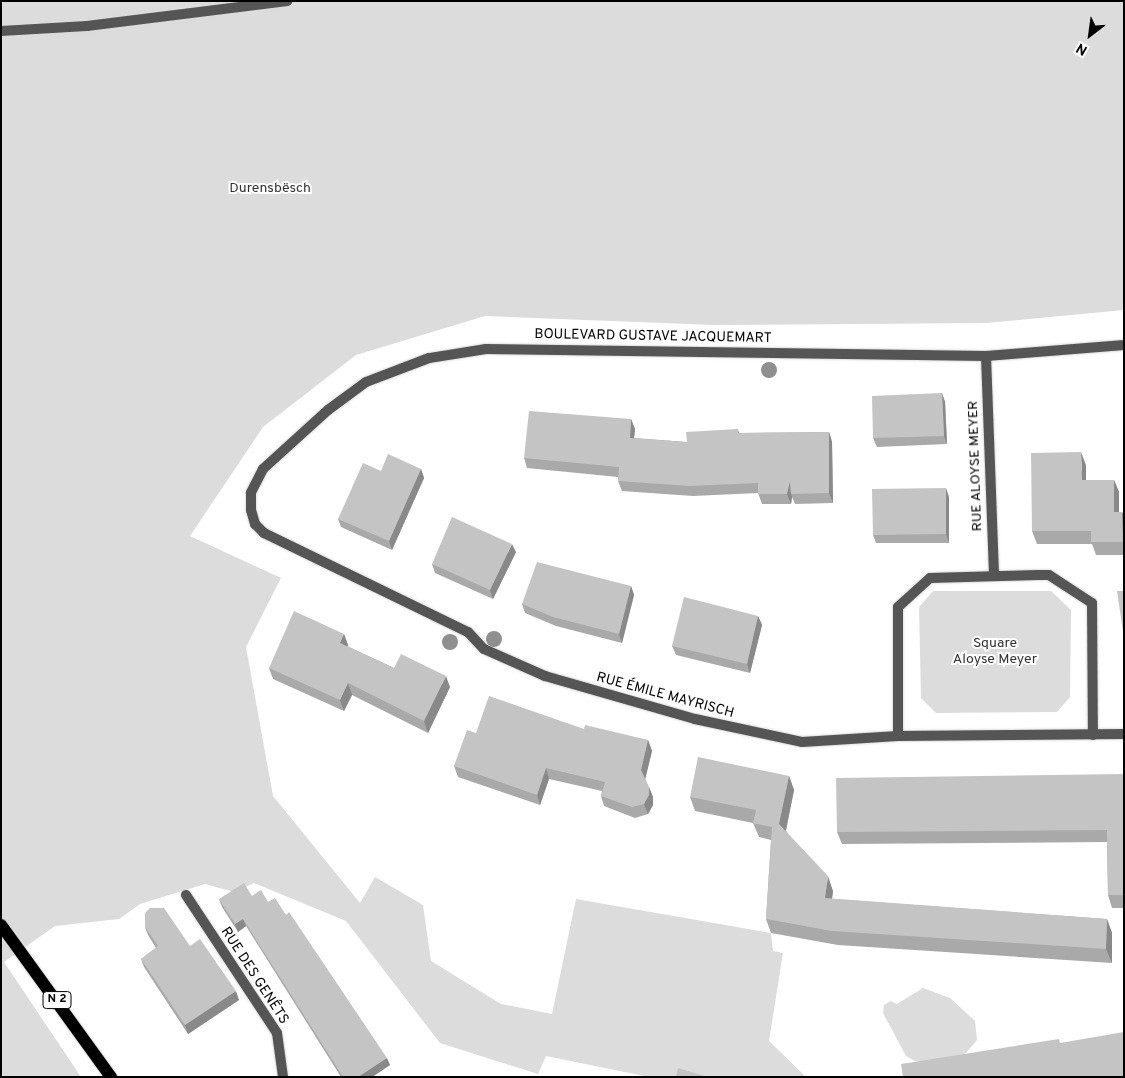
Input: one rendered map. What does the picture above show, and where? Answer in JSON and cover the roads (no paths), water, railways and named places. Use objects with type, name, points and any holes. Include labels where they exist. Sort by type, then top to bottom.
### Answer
[{"type":"main road","name":"N 2","points":[[1,925],[111,1077]]},
{"type":"street","points":[[1,31],[87,26],[288,1]]},
{"type":"street","name":"BOULEVARD GUSTAVE JACQUEMART","points":[[251,510],[251,493],[263,469],[320,416],[366,382],[428,358],[486,349],[986,356],[1124,345]]},
{"type":"street","name":"RUE ALOYSE MEYER","points":[[986,356],[994,576]]},
{"type":"street","name":"RUE ÉMILE MAYRISCH","points":[[251,510],[255,524],[264,533],[290,548],[468,632],[484,649],[545,676],[695,719],[802,742],[898,736],[1124,734]]},
{"type":"street","points":[[898,736],[898,607],[930,578],[1049,575],[1092,603],[1094,734]]},
{"type":"street","name":"RUE DES GENÊTS","points":[[186,895],[277,1033],[283,1077]]},
{"type":"park label","name":"Durensbësch","points":[[270,189]]},
{"type":"park label","name":"Square Aloyse Meyer","points":[[995,652]]}]
